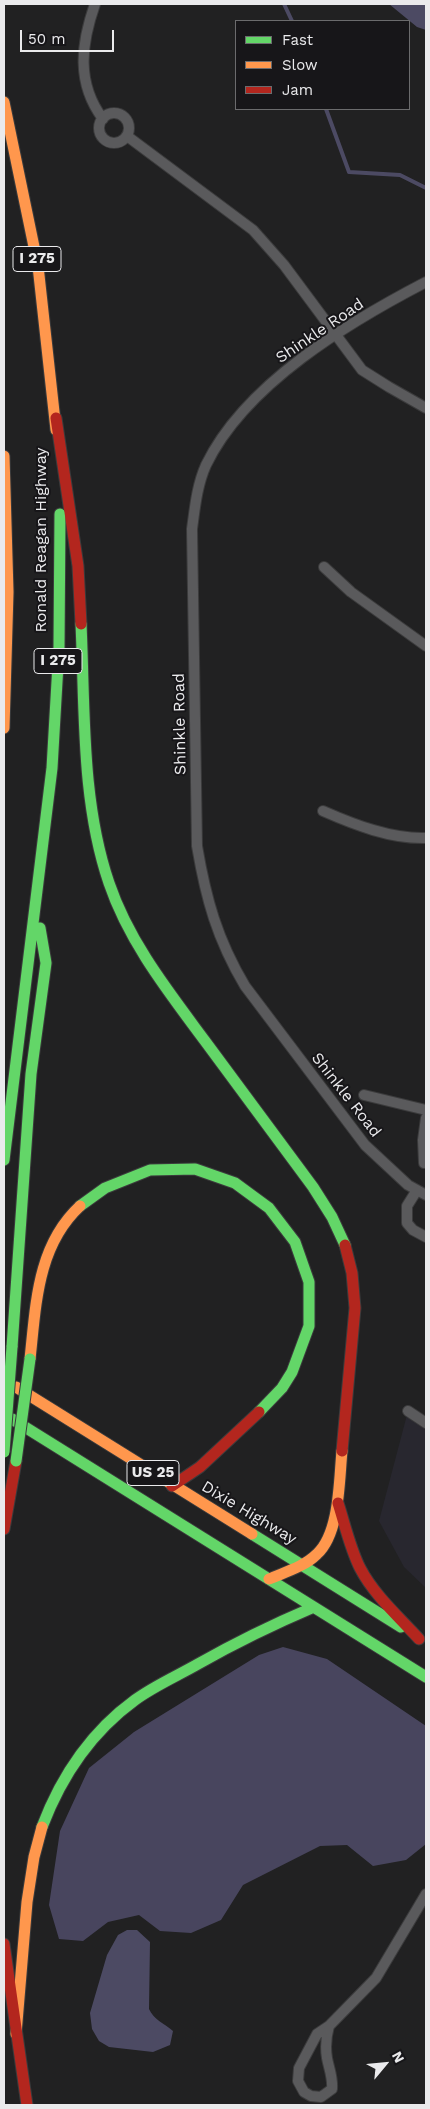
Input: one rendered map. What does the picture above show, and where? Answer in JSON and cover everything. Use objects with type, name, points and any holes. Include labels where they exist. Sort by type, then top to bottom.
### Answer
[{"type":"main road","name":"Ronald Reagan Highway","points":[[4,102],[38,266],[56,418],[60,520],[58,647],[52,768],[37,904],[4,1160]]},
{"type":"main road","points":[[56,418],[78,566],[87,764],[91,806],[109,884],[146,961],[332,1214],[350,1257],[355,1308],[337,1501],[332,1528],[323,1551],[316,1557],[304,1565],[269,1579]]},
{"type":"main road","name":"Ronald Reagan Highway","points":[[4,456],[9,565],[8,657],[4,728]]},
{"type":"main road","points":[[4,1461],[31,1074],[46,963],[37,904]]},
{"type":"main road","points":[[4,1529],[16,1460],[39,1287],[46,1258],[55,1238],[70,1216],[90,1196],[115,1181],[156,1169],[179,1168],[201,1170],[243,1186],[276,1213],[289,1230],[304,1263],[309,1281],[311,1306],[309,1328],[303,1348],[292,1373],[276,1395],[191,1475],[172,1486]]},
{"type":"main road","name":"Dixie Highway","points":[[4,1379],[172,1486],[304,1565],[422,1641]]},
{"type":"main road","name":"US 25","points":[[4,1414],[426,1677]]},
{"type":"main road","points":[[337,1501],[353,1552],[361,1570],[390,1607],[422,1641]]},
{"type":"main road","points":[[16,2034],[24,1926],[34,1858],[40,1833],[51,1803],[70,1767],[88,1744],[115,1716],[135,1700],[159,1685],[255,1634],[314,1607]]},
{"type":"main road","points":[[4,1944],[27,2105]]},
{"type":"street","points":[[95,4],[88,24],[83,68],[86,88],[94,108],[103,119]]},
{"type":"street","points":[[116,113],[125,118],[129,127],[127,136],[119,142],[106,140],[102,136],[100,128],[103,119],[116,113]]},
{"type":"street","points":[[127,136],[253,230],[269,246],[337,334],[362,370],[426,408]]},
{"type":"street","name":"Shinkle Road","points":[[422,1193],[388,1168],[365,1145],[246,986],[232,963],[217,931],[203,882],[197,846],[192,529],[199,485],[213,452],[235,421],[276,379],[313,350],[426,282]]},
{"type":"street","points":[[324,566],[352,592],[426,646]]},
{"type":"street","points":[[324,811],[354,824],[390,834],[426,838]]},
{"type":"street","points":[[364,1095],[426,1110]]},
{"type":"street","points":[[424,1164],[423,1140],[426,1118]]},
{"type":"street","points":[[422,1193],[408,1206],[406,1223],[413,1230],[426,1237]]},
{"type":"street","points":[[408,1411],[426,1423]]},
{"type":"street","points":[[329,2026],[325,2042],[333,2079],[332,2089],[321,2097],[311,2096],[304,2092],[298,2081],[299,2068],[317,2034],[329,2026],[376,1978],[426,1894]]},
{"type":"shaded area","points":[[389,4],[426,4],[426,30],[417,27]]},
{"type":"shaded area","points":[[408,1411],[426,1423],[426,1588],[404,1567],[379,1521]]},
{"type":"shaded area","points":[[283,1647],[327,1659],[426,1726],[426,1844],[406,1860],[373,1866],[347,1845],[320,1846],[243,1885],[221,1920],[191,1933],[160,1931],[139,1915],[108,1922],[83,1941],[59,1939],[49,1905],[60,1831],[89,1768],[134,1732],[259,1655]]},
{"type":"shaded area","points":[[127,1930],[137,1930],[150,1942],[149,2009],[156,2019],[173,2031],[170,2045],[153,2052],[109,2047],[99,2041],[92,2029],[90,2013],[107,1955],[118,1935]]},
{"type":"waterway","points":[[284,4],[292,20]]},
{"type":"waterway","points":[[326,110],[349,172],[400,175],[426,188]]},
{"type":"traffic: fast","points":[[4,1160],[52,768],[59,647],[60,514]]},
{"type":"traffic: fast","points":[[81,624],[86,755],[93,820],[100,852],[117,905],[138,946],[177,1004],[313,1187],[332,1217],[345,1245]]},
{"type":"traffic: fast","points":[[12,1347],[31,1074],[46,963],[40,928]]},
{"type":"traffic: fast","points":[[80,1206],[105,1188],[150,1170],[195,1169],[235,1183],[269,1208],[295,1242],[309,1282],[309,1326],[292,1372],[282,1388],[259,1412]]},
{"type":"traffic: fast","points":[[4,1452],[12,1347]]},
{"type":"traffic: fast","points":[[16,1461],[30,1359]]},
{"type":"traffic: fast","points":[[12,1419],[426,1677]]},
{"type":"traffic: fast","points":[[252,1534],[401,1627]]},
{"type":"traffic: fast","points":[[42,1827],[58,1791],[79,1757],[105,1726],[135,1700],[240,1641],[314,1607]]},
{"type":"traffic: slow","points":[[4,102],[38,266],[56,430]]},
{"type":"traffic: slow","points":[[4,456],[8,592],[4,728]]},
{"type":"traffic: slow","points":[[30,1359],[37,1297],[47,1257],[55,1239],[80,1206]]},
{"type":"traffic: slow","points":[[16,1387],[252,1534]]},
{"type":"traffic: slow","points":[[269,1579],[312,1559],[325,1545],[337,1506],[342,1451]]},
{"type":"traffic: slow","points":[[16,2034],[27,1902],[34,1857],[42,1827]]},
{"type":"traffic: jam","points":[[56,418],[78,566],[81,624]]},
{"type":"traffic: jam","points":[[342,1451],[355,1308],[352,1273],[345,1245]]},
{"type":"traffic: jam","points":[[172,1486],[200,1467],[259,1412]]},
{"type":"traffic: jam","points":[[4,1529],[16,1461]]},
{"type":"traffic: jam","points":[[338,1503],[353,1552],[360,1568],[372,1587],[419,1639]]},
{"type":"traffic: jam","points":[[4,1944],[27,2105]]}]
